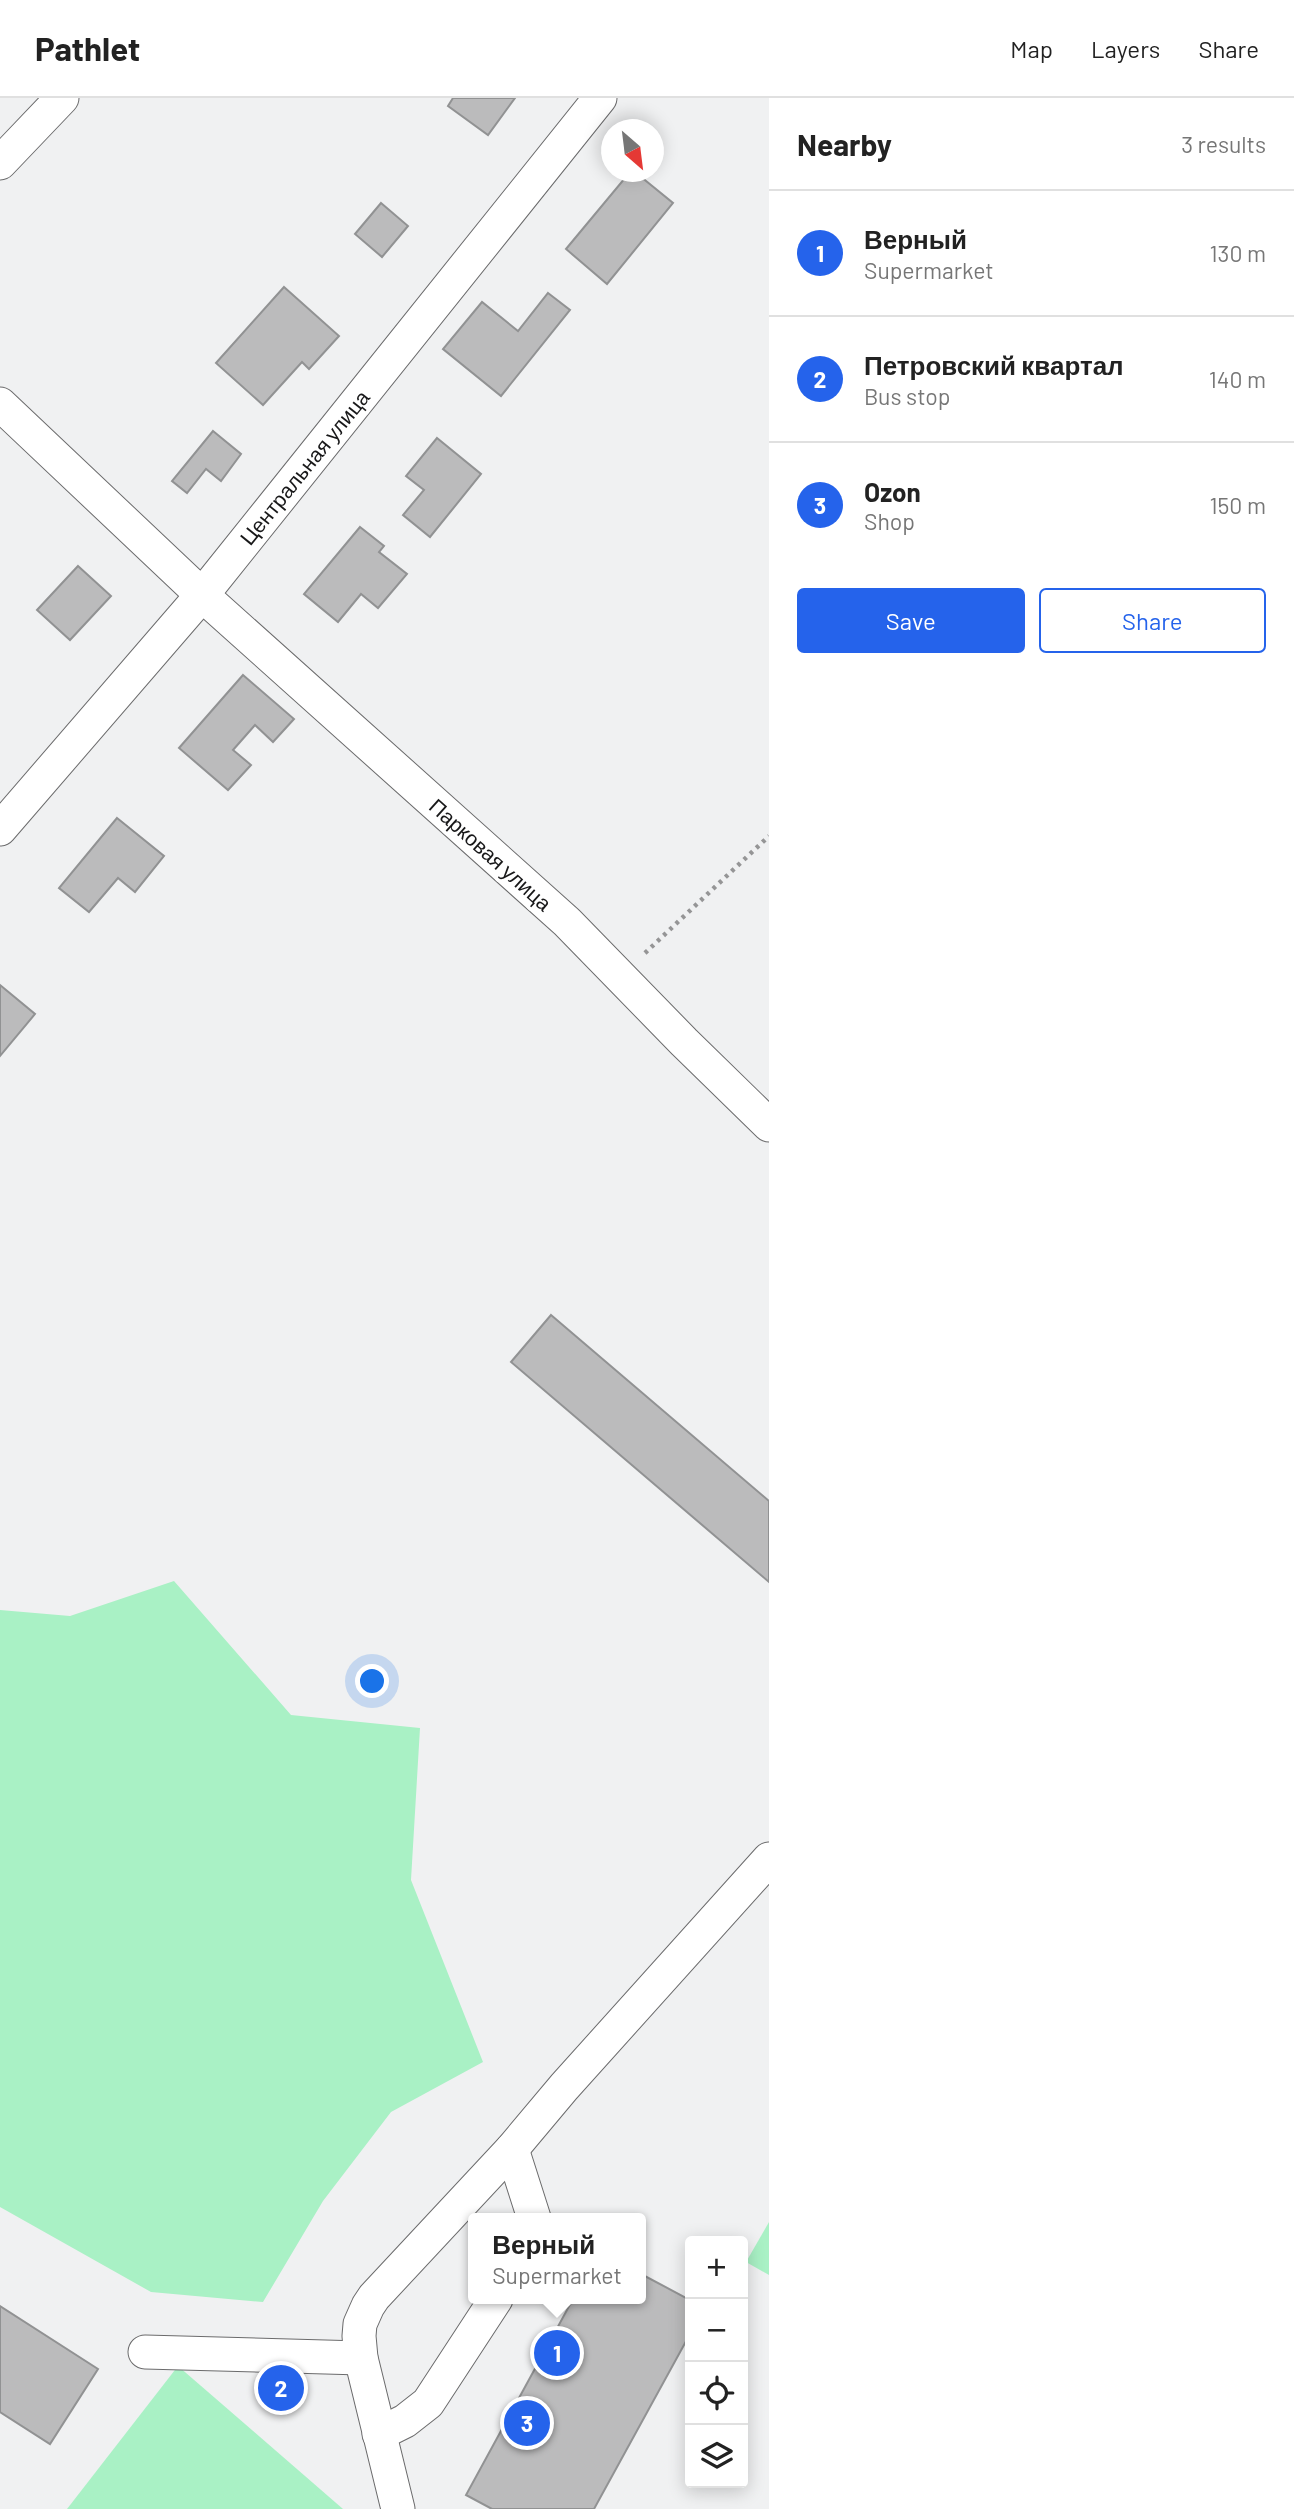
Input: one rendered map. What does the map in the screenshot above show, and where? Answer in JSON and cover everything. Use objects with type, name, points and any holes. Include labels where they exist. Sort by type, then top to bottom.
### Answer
[{"type":"street","points":[[0,163],[62,98]]},
{"type":"street","name":"Центральная улица","points":[[0,829],[202,596],[600,98]]},
{"type":"street","name":"Парковая улица","points":[[0,404],[202,596],[568,922],[769,1125]]},
{"type":"street","points":[[398,2509],[360,2358],[359,2336],[368,2306],[387,2282],[512,2149],[564,2087],[769,1859]]},
{"type":"street","points":[[512,2149],[532,2213]]},
{"type":"street","points":[[380,2434],[405,2421],[428,2403],[493,2304]]},
{"type":"street","points":[[145,2352],[360,2358]]},
{"type":"path","points":[[618,975],[660,941],[769,836]]},
{"type":"green space","points":[[174,1581],[291,1715],[420,1728],[411,1880],[483,2062],[391,2112],[323,2201],[263,2302],[151,2292],[0,2207],[0,1610],[70,1616]]},
{"type":"green space","points":[[769,2222],[769,2275],[748,2263]]},
{"type":"green space","points":[[178,2366],[343,2509],[67,2509]]},
{"type":"building","points":[[453,98],[515,98],[488,135],[448,106]]},
{"type":"building","points":[[622,182],[647,182],[673,203],[607,284],[566,249]]},
{"type":"building","points":[[381,203],[408,226],[382,257],[355,234]]},
{"type":"building","points":[[284,287],[339,336],[309,369],[302,362],[263,405],[216,363]]},
{"type":"building","points":[[548,293],[570,310],[501,396],[443,349],[482,302],[518,331]]},
{"type":"building","points":[[213,431],[241,454],[221,481],[206,469],[187,493],[172,481]]},
{"type":"building","points":[[437,438],[481,474],[430,537],[403,515],[424,490],[406,476]]},
{"type":"building","points":[[360,527],[384,546],[379,552],[407,574],[378,608],[361,594],[338,622],[304,594]]},
{"type":"building","points":[[78,566],[111,596],[70,640],[37,610]]},
{"type":"building","points":[[243,675],[294,719],[273,742],[255,725],[233,750],[251,765],[228,790],[179,748]]},
{"type":"building","points":[[117,818],[164,856],[135,892],[118,878],[89,912],[59,888]]},
{"type":"building","points":[[0,985],[35,1014],[0,1056]]},
{"type":"building","points":[[551,1315],[769,1501],[769,1582],[511,1362]]},
{"type":"building","points":[[646,2277],[685,2297],[685,2343],[594,2509],[492,2509],[466,2495],[570,2304],[646,2304]]},
{"type":"building","points":[[0,2306],[98,2369],[50,2444],[0,2412]]},
{"type":"place","name":"Верный","points":[[557,2353]]},
{"type":"place","name":"Петровский квартал","points":[[281,2388]]},
{"type":"place","name":"Ozon","points":[[527,2423]]}]
